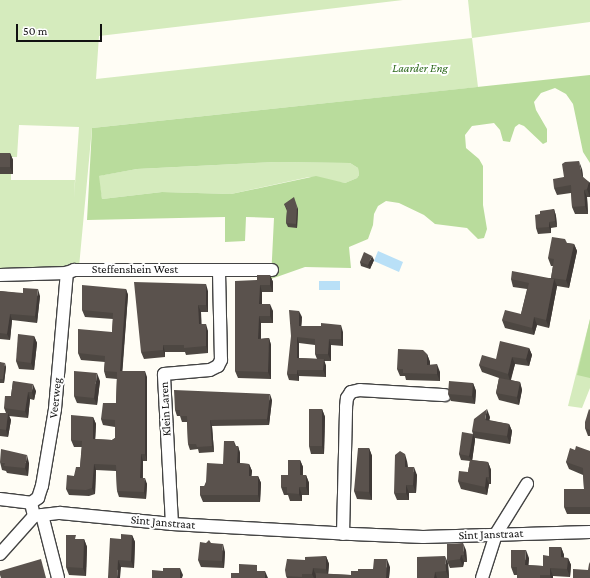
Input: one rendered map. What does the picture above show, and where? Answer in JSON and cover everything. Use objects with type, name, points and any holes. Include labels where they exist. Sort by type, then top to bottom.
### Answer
[{"type":"street","name":"Steffenshein West","points":[[0,275],[72,268],[272,270]]},
{"type":"street","name":"Veerweg","points":[[31,503],[38,498],[42,486],[55,409],[72,268]]},
{"type":"street","name":"Klein Laren","points":[[172,524],[164,374],[210,370],[218,366],[221,360],[220,270]]},
{"type":"street","points":[[343,534],[346,407],[347,398],[351,392],[360,390],[445,395]]},
{"type":"street","points":[[482,578],[496,534],[527,484]]},
{"type":"street","points":[[0,499],[31,503],[38,515],[58,578]]},
{"type":"street","name":"Sint Janstraat","points":[[38,515],[60,513],[172,524],[423,537],[590,532]]},
{"type":"street","points":[[0,554],[38,515]]},
{"type":"green space","name":"Laarder Eng","points":[[0,0],[403,0],[99,36],[96,79],[472,38],[478,87],[92,128],[79,267],[0,272]],"holes":[[[19,125],[79,127],[74,198],[75,180],[11,180],[11,157],[17,157]]]},
{"type":"green space","points":[[468,0],[590,0],[590,22],[472,38]]},
{"type":"green space","points":[[590,75],[590,163],[583,152],[573,104],[566,94],[555,88],[541,93],[534,102],[536,110],[547,129],[547,142],[543,144],[524,126],[519,124],[515,127],[510,142],[503,141],[500,130],[494,123],[472,126],[465,135],[466,148],[479,159],[483,166],[483,205],[487,229],[484,238],[478,239],[467,228],[435,224],[424,215],[399,203],[386,201],[378,206],[374,214],[373,225],[368,239],[349,247],[351,268],[305,267],[271,279],[274,218],[246,217],[245,241],[225,242],[225,217],[87,220],[92,128]],"holes":[[[276,162],[350,163],[358,168],[359,175],[357,178],[345,183],[316,176],[231,194],[162,192],[102,199],[99,176],[137,169]]]},
{"type":"green space","points":[[276,162],[350,163],[358,168],[359,175],[357,178],[345,183],[309,177],[231,194],[162,192],[102,199],[98,176],[137,169]]},
{"type":"green space","points":[[590,319],[590,388],[582,408],[568,406]]},
{"type":"green space","points":[[590,319],[590,378],[577,375]]},
{"type":"water","points":[[378,251],[403,262],[399,272],[374,261]]},
{"type":"water","points":[[319,281],[340,281],[340,290],[319,290]]},
{"type":"building","points":[[0,153],[10,153],[10,167],[0,167]]},
{"type":"building","points":[[579,161],[582,176],[589,182],[587,189],[584,190],[585,206],[572,207],[571,185],[554,188],[553,179],[564,177],[562,164],[565,162]]},
{"type":"building","points":[[294,197],[297,206],[296,224],[286,223],[287,209],[284,204]]},
{"type":"building","points":[[554,209],[555,221],[549,222],[549,227],[536,228],[535,215],[540,214],[540,211]]},
{"type":"building","points":[[552,237],[565,239],[567,243],[574,244],[566,280],[551,278],[554,259],[548,258]]},
{"type":"building","points":[[364,252],[372,256],[368,265],[360,262]]},
{"type":"building","points":[[512,271],[554,279],[546,320],[534,317],[532,328],[502,320],[505,310],[521,314],[529,283],[511,279]]},
{"type":"building","points":[[257,275],[270,275],[270,285],[260,285],[259,304],[270,304],[270,316],[259,316],[258,339],[269,338],[268,372],[235,371],[235,281],[257,280]]},
{"type":"building","points":[[134,282],[206,284],[206,305],[198,305],[199,324],[206,324],[206,346],[184,348],[184,345],[163,345],[163,350],[141,352]]},
{"type":"building","points":[[82,285],[126,289],[120,371],[145,371],[145,454],[141,454],[140,478],[145,478],[144,492],[117,491],[116,465],[94,464],[92,488],[86,490],[66,489],[67,475],[74,476],[76,467],[80,467],[82,441],[71,440],[71,415],[93,417],[93,439],[112,440],[115,438],[115,420],[101,419],[103,403],[116,403],[117,372],[104,371],[105,356],[78,353],[78,329],[112,332],[113,313],[82,310]]},
{"type":"building","points":[[23,288],[38,289],[35,316],[10,314],[7,334],[0,333],[0,291],[23,293]]},
{"type":"building","points":[[289,310],[299,311],[299,326],[321,326],[321,323],[341,325],[341,339],[329,339],[328,354],[315,354],[315,339],[297,337],[297,358],[324,359],[323,370],[297,370],[297,374],[287,374],[291,336]]},
{"type":"building","points":[[18,334],[34,336],[31,363],[16,361]]},
{"type":"building","points":[[500,341],[529,348],[526,359],[512,357],[508,374],[479,365],[482,355],[496,359]]},
{"type":"building","points":[[398,349],[423,350],[427,354],[427,365],[437,364],[437,374],[403,373],[403,369],[397,369]]},
{"type":"building","points":[[0,362],[5,363],[3,379],[0,379]]},
{"type":"building","points":[[74,371],[97,373],[94,398],[74,396]]},
{"type":"building","points":[[499,378],[520,382],[517,397],[496,393]]},
{"type":"building","points":[[13,381],[33,384],[32,392],[28,392],[25,411],[4,408],[5,396],[11,396]]},
{"type":"building","points":[[449,381],[473,383],[472,396],[448,394]]},
{"type":"building","points":[[174,390],[270,394],[267,419],[210,420],[212,446],[197,447],[196,444],[188,444],[187,416],[180,416],[180,410],[175,410]]},
{"type":"building","points":[[309,409],[322,409],[322,446],[309,446]]},
{"type":"building","points":[[487,409],[485,420],[509,424],[507,436],[472,431],[474,419]]},
{"type":"building","points":[[589,409],[590,430],[585,428],[585,422]]},
{"type":"building","points":[[0,413],[8,413],[6,430],[0,429]]},
{"type":"building","points":[[462,432],[473,434],[469,456],[459,454]]},
{"type":"building","points":[[224,441],[234,441],[234,446],[238,446],[237,463],[249,464],[249,476],[258,476],[258,495],[200,495],[200,486],[205,486],[206,482],[207,463],[223,464]]},
{"type":"building","points":[[576,446],[590,451],[590,507],[564,507],[564,489],[584,489],[583,468],[566,462],[570,448],[575,450]]},
{"type":"building","points":[[358,448],[369,448],[369,492],[354,491]]},
{"type":"building","points":[[1,449],[27,455],[25,468],[4,466],[5,463],[0,462]]},
{"type":"building","points":[[400,451],[405,454],[405,467],[414,467],[413,485],[406,485],[406,493],[394,493],[395,455]]},
{"type":"building","points":[[288,460],[300,460],[300,475],[306,475],[306,487],[299,487],[299,494],[287,493],[287,487],[281,487],[281,475],[288,475]]},
{"type":"building","points":[[470,460],[488,462],[489,477],[486,477],[485,487],[458,481],[459,471],[468,472]]},
{"type":"building","points":[[121,534],[132,535],[131,561],[118,560],[117,578],[108,578],[110,538],[121,539]]},
{"type":"building","points":[[66,535],[76,535],[75,539],[84,539],[83,568],[66,567]]},
{"type":"building","points":[[209,540],[211,543],[223,544],[222,561],[198,560],[200,542],[206,543]]},
{"type":"building","points":[[463,543],[464,555],[461,555],[460,559],[447,561],[447,544]]},
{"type":"building","points":[[549,547],[561,547],[561,557],[568,558],[567,569],[550,568],[550,575],[540,575],[540,578],[517,578],[517,567],[511,567],[511,550],[526,550],[525,565],[543,566],[543,555],[549,556]]},
{"type":"building","points":[[326,556],[326,569],[313,568],[312,574],[302,574],[302,577],[286,576],[285,570],[287,559],[305,560],[305,557]]},
{"type":"building","points":[[445,556],[446,571],[435,572],[434,578],[417,578],[417,557]]},
{"type":"building","points":[[41,559],[46,578],[1,578],[0,571]]},
{"type":"building","points":[[374,559],[387,559],[386,578],[316,578],[316,573],[351,575],[351,571],[358,571],[358,569],[373,569]]},
{"type":"building","points":[[590,562],[590,578],[573,578],[573,569],[588,570]]},
{"type":"building","points":[[239,564],[257,565],[257,571],[265,571],[265,578],[231,578],[231,573],[239,573]]},
{"type":"building","points":[[163,568],[180,568],[180,578],[152,578],[152,570],[163,571]]}]
